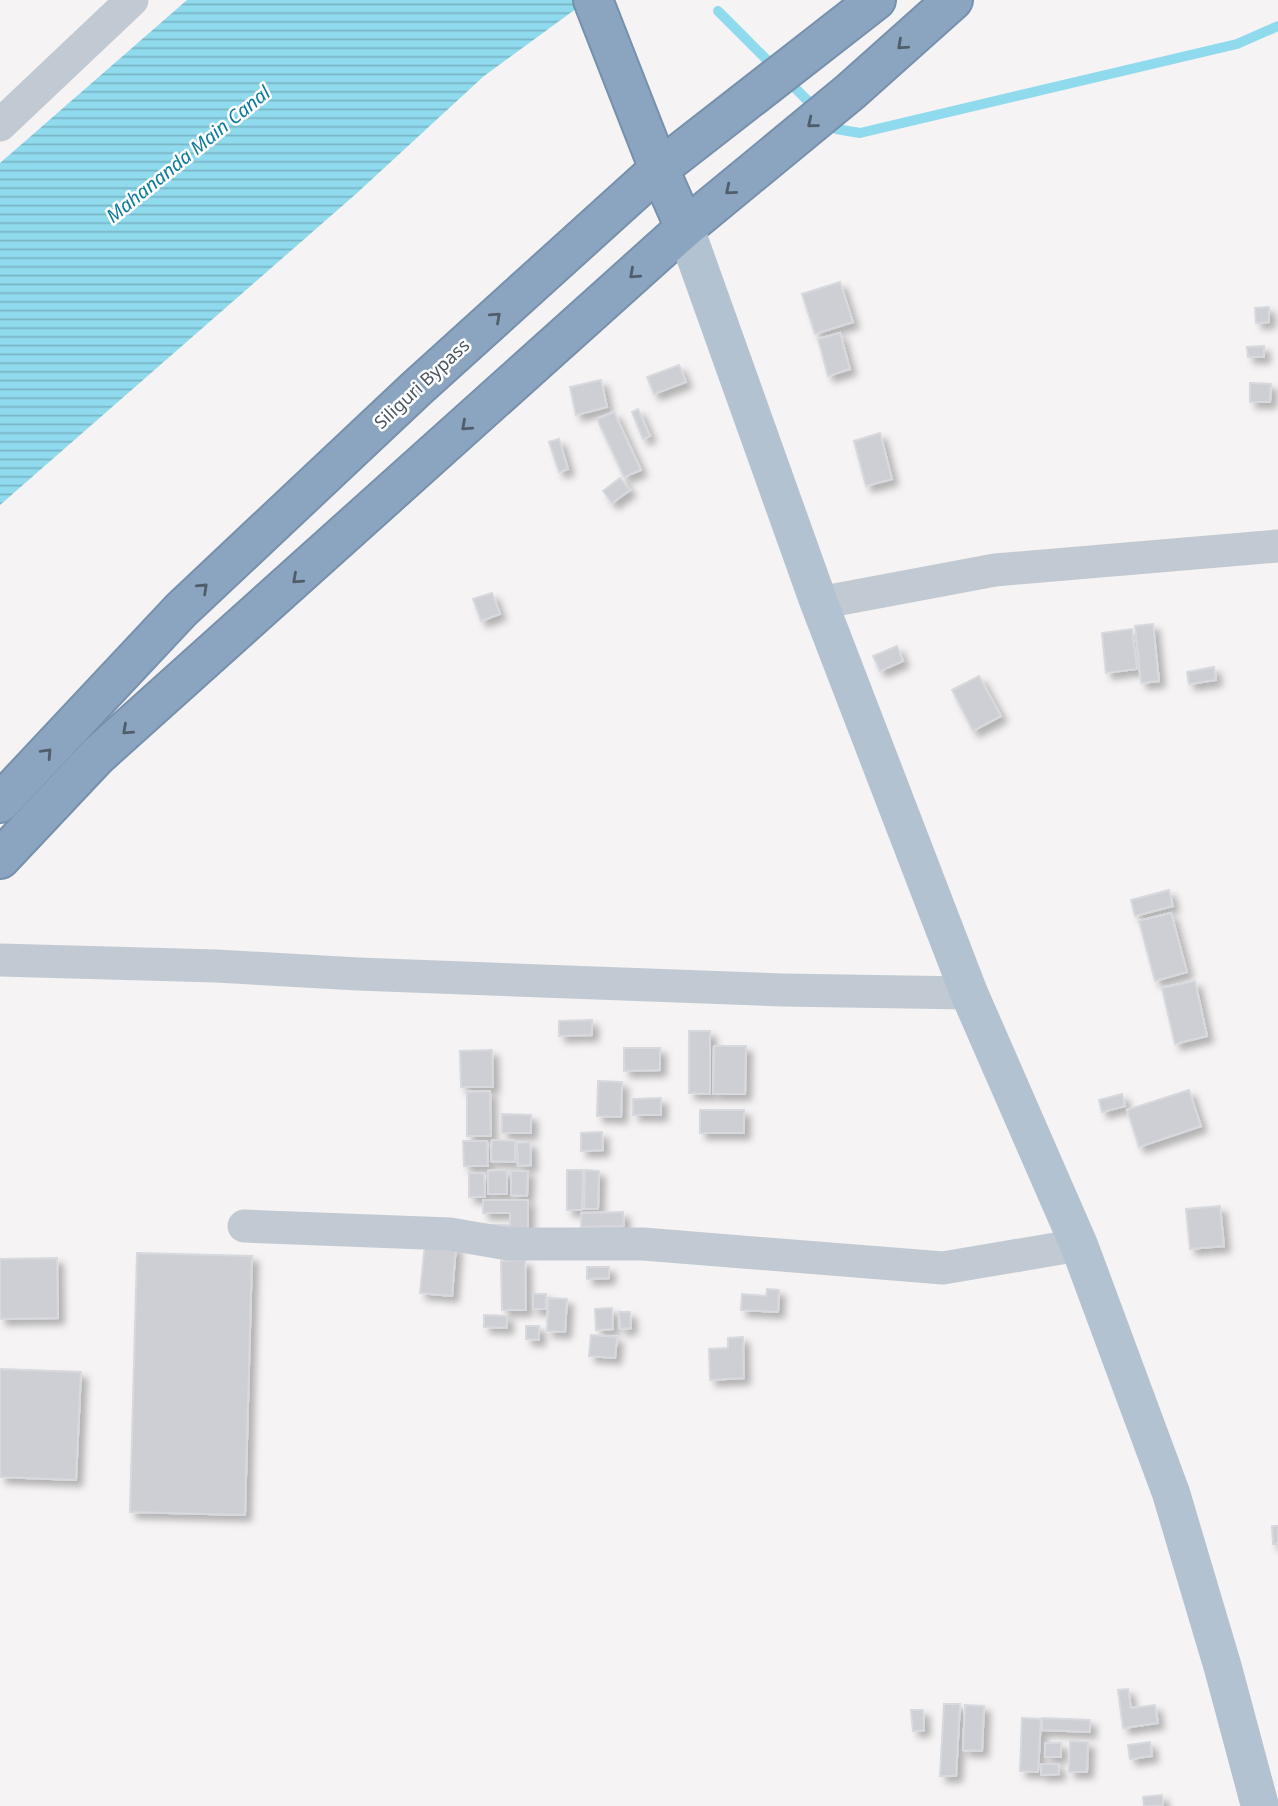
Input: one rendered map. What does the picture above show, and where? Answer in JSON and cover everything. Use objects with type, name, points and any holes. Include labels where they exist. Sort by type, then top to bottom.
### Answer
[{"type":"highway","points":[[593,0],[685,228]]},
{"type":"highway","name":"Siliguri Bypass","points":[[0,803],[180,610],[407,397],[659,169],[876,0]]},
{"type":"highway","points":[[0,859],[97,756],[685,228],[850,92],[953,0]]},
{"type":"main road","points":[[685,228],[819,603],[970,993],[1079,1245],[1171,1493],[1223,1668],[1260,1806]]},
{"type":"street","points":[[0,125],[132,0]]},
{"type":"street","points":[[819,603],[995,570],[1278,546]]},
{"type":"street","points":[[0,960],[216,966],[782,990],[970,993]]},
{"type":"street","points":[[244,1226],[450,1234],[508,1244],[643,1244],[943,1268],[1079,1245]]},
{"type":"water","name":"Mahananda Main Canal","points":[[187,0],[588,0],[484,76],[357,193],[0,505],[0,163]]},
{"type":"building","points":[[840,282],[853,322],[815,334],[802,294]]},
{"type":"building","points":[[1269,307],[1269,322],[1256,323],[1255,308]]},
{"type":"building","points":[[840,333],[850,369],[828,376],[818,339]]},
{"type":"building","points":[[1264,346],[1264,357],[1248,357],[1247,347]]},
{"type":"building","points":[[679,365],[686,382],[654,394],[647,377]]},
{"type":"building","points":[[601,380],[607,407],[576,415],[570,387]]},
{"type":"building","points":[[1250,383],[1271,384],[1270,402],[1250,402]]},
{"type":"building","points":[[638,409],[650,436],[643,439],[632,412]]},
{"type":"building","points":[[614,412],[641,470],[624,477],[597,419]]},
{"type":"building","points":[[880,433],[892,479],[866,486],[854,441]]},
{"type":"building","points":[[559,439],[568,469],[559,472],[549,442]]},
{"type":"building","points":[[620,478],[630,490],[612,503],[603,491]]},
{"type":"building","points":[[492,593],[500,614],[481,621],[473,599]]},
{"type":"building","points":[[1153,624],[1159,681],[1141,683],[1135,626]]},
{"type":"building","points":[[1132,629],[1137,669],[1106,673],[1102,633]]},
{"type":"building","points":[[897,646],[903,661],[880,671],[873,656]]},
{"type":"building","points":[[1214,667],[1216,680],[1189,684],[1187,672]]},
{"type":"building","points":[[979,676],[1001,716],[973,731],[952,690]]},
{"type":"building","points":[[1169,890],[1173,906],[1135,916],[1131,900]]},
{"type":"building","points":[[1171,913],[1187,972],[1155,981],[1139,921]]},
{"type":"building","points":[[1195,981],[1207,1036],[1175,1044],[1162,988]]},
{"type":"building","points":[[592,1020],[592,1035],[559,1036],[559,1021]]},
{"type":"building","points":[[689,1031],[710,1031],[710,1094],[689,1093]]},
{"type":"building","points":[[714,1046],[746,1046],[745,1094],[713,1094]]},
{"type":"building","points":[[624,1048],[660,1048],[660,1070],[624,1071]]},
{"type":"building","points":[[492,1050],[493,1087],[461,1087],[460,1051]]},
{"type":"building","points":[[598,1081],[622,1082],[621,1117],[597,1116]]},
{"type":"building","points":[[1189,1090],[1201,1126],[1139,1147],[1127,1110]]},
{"type":"building","points":[[490,1091],[491,1136],[467,1136],[467,1092]]},
{"type":"building","points":[[1122,1094],[1125,1106],[1102,1112],[1099,1100]]},
{"type":"building","points":[[661,1098],[661,1115],[633,1115],[633,1099]]},
{"type":"building","points":[[700,1110],[744,1110],[744,1133],[700,1133]]},
{"type":"building","points":[[502,1114],[531,1115],[531,1133],[502,1133]]},
{"type":"building","points":[[602,1132],[603,1150],[581,1151],[581,1133]]},
{"type":"building","points":[[492,1140],[515,1141],[515,1162],[491,1161]]},
{"type":"building","points":[[463,1141],[487,1141],[488,1166],[464,1166]]},
{"type":"building","points":[[530,1142],[531,1165],[518,1166],[517,1143]]},
{"type":"building","points":[[507,1170],[507,1194],[488,1194],[488,1171]]},
{"type":"building","points":[[567,1170],[583,1170],[582,1210],[567,1210]]},
{"type":"building","points":[[585,1170],[599,1171],[598,1209],[584,1209]]},
{"type":"building","points":[[511,1171],[528,1171],[527,1196],[511,1195]]},
{"type":"building","points":[[469,1173],[484,1173],[485,1197],[469,1197]]},
{"type":"building","points":[[483,1200],[528,1200],[528,1231],[483,1225],[510,1225],[510,1213],[483,1213]]},
{"type":"building","points":[[1220,1206],[1224,1246],[1190,1249],[1186,1209]]},
{"type":"building","points":[[623,1212],[624,1226],[581,1227],[581,1213]]},
{"type":"building","points":[[425,1244],[456,1246],[452,1296],[420,1293]]},
{"type":"building","points":[[137,1253],[252,1256],[245,1515],[130,1512]]},
{"type":"building","points":[[57,1258],[58,1318],[0,1319],[0,1259]]},
{"type":"building","points":[[525,1260],[526,1310],[502,1310],[501,1261]]},
{"type":"building","points":[[587,1267],[609,1267],[609,1278],[587,1279]]},
{"type":"building","points":[[767,1289],[779,1290],[778,1312],[741,1310],[742,1294],[766,1296]]},
{"type":"building","points":[[533,1294],[546,1294],[546,1309],[533,1309]]},
{"type":"building","points":[[548,1298],[567,1299],[565,1332],[547,1331]]},
{"type":"building","points":[[612,1308],[613,1329],[596,1330],[595,1309]]},
{"type":"building","points":[[619,1312],[630,1312],[631,1328],[620,1329]]},
{"type":"building","points":[[484,1315],[507,1316],[507,1328],[484,1327]]},
{"type":"building","points":[[526,1326],[539,1326],[539,1340],[526,1339]]},
{"type":"building","points":[[591,1335],[617,1337],[615,1358],[589,1356]]},
{"type":"building","points":[[743,1337],[744,1378],[710,1380],[709,1349],[728,1348],[728,1338]]},
{"type":"building","points":[[0,1369],[81,1372],[76,1480],[0,1477]]},
{"type":"building","points":[[1272,1526],[1278,1526],[1278,1544],[1273,1544]]},
{"type":"building","points":[[1128,1689],[1131,1708],[1155,1705],[1158,1723],[1123,1728],[1118,1690]]},
{"type":"building","points":[[944,1704],[960,1704],[956,1776],[940,1776]]},
{"type":"building","points":[[965,1705],[984,1706],[982,1751],[963,1750]]},
{"type":"building","points":[[911,1710],[923,1710],[924,1730],[913,1731]]},
{"type":"building","points":[[1022,1718],[1041,1719],[1038,1772],[1020,1771]]},
{"type":"building","points":[[1042,1718],[1090,1720],[1090,1732],[1042,1730]]},
{"type":"building","points":[[1070,1741],[1088,1742],[1087,1772],[1069,1772]]},
{"type":"building","points":[[1150,1742],[1152,1756],[1130,1759],[1128,1745]]},
{"type":"building","points":[[1045,1743],[1061,1743],[1061,1757],[1045,1757]]},
{"type":"building","points":[[1041,1764],[1058,1764],[1059,1774],[1041,1775]]},
{"type":"building","points":[[1162,1795],[1163,1806],[1144,1806],[1143,1797]]},
{"type":"waterway","points":[[718,11],[775,68]]},
{"type":"waterway","points":[[828,120],[836,129],[860,133],[1237,44],[1278,26]]},
{"type":"waterway","points":[[785,78],[817,110]]}]
